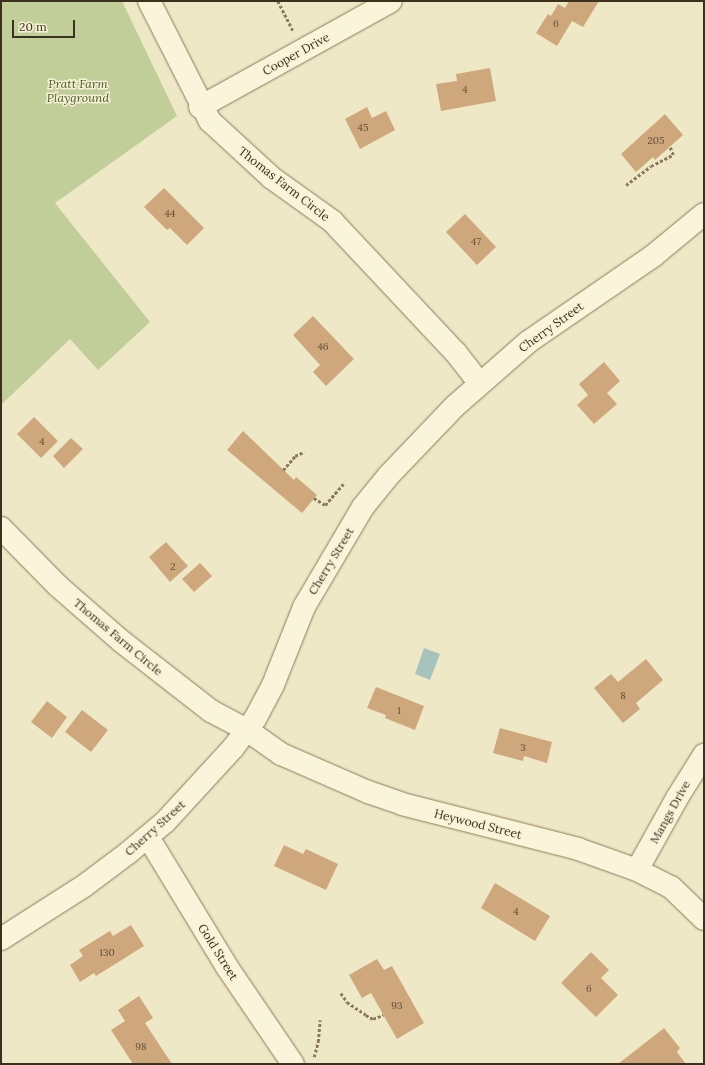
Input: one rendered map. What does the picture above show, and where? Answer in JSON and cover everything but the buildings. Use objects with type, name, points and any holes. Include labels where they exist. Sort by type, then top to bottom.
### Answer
[{"type":"street","name":"Thomas Farm Circle","points":[[149,1],[200,107],[220,133],[267,173],[332,221],[456,353],[480,384]]},
{"type":"street","name":"Cooper Drive","points":[[200,107],[391,1]]},
{"type":"street","name":"Cherry Street","points":[[1,939],[84,886],[148,837],[188,799],[248,730],[273,685],[304,607],[362,508],[389,474],[480,384],[528,342],[653,256],[704,214]]},
{"type":"street","name":"Thomas Farm Circle","points":[[1,528],[58,586],[121,641],[212,711],[248,730]]},
{"type":"street","name":"Heywood Street","points":[[248,730],[299,764],[368,792],[439,814],[578,850],[637,870],[670,887],[704,919]]},
{"type":"street","name":"Mangs Drive","points":[[637,870],[676,798],[704,755]]},
{"type":"street","name":"Gold Street","points":[[148,837],[227,967],[302,1064]]},
{"type":"path","points":[[278,1],[294,32]]},
{"type":"path","points":[[626,185],[651,166],[673,155],[670,146]]},
{"type":"path","points":[[283,470],[295,456],[304,452]]},
{"type":"path","points":[[314,498],[325,505],[343,484]]},
{"type":"path","points":[[341,993],[347,1002],[373,1019],[383,1015]]},
{"type":"path","points":[[302,1064],[318,1042],[320,1020]]},
{"type":"green space","name":"Pratt Farm Playground","points":[[1,1],[122,1],[177,116],[55,203],[150,322],[98,370],[70,339],[1,405]]},
{"type":"water","points":[[424,648],[440,654],[430,680],[415,674]]}]
